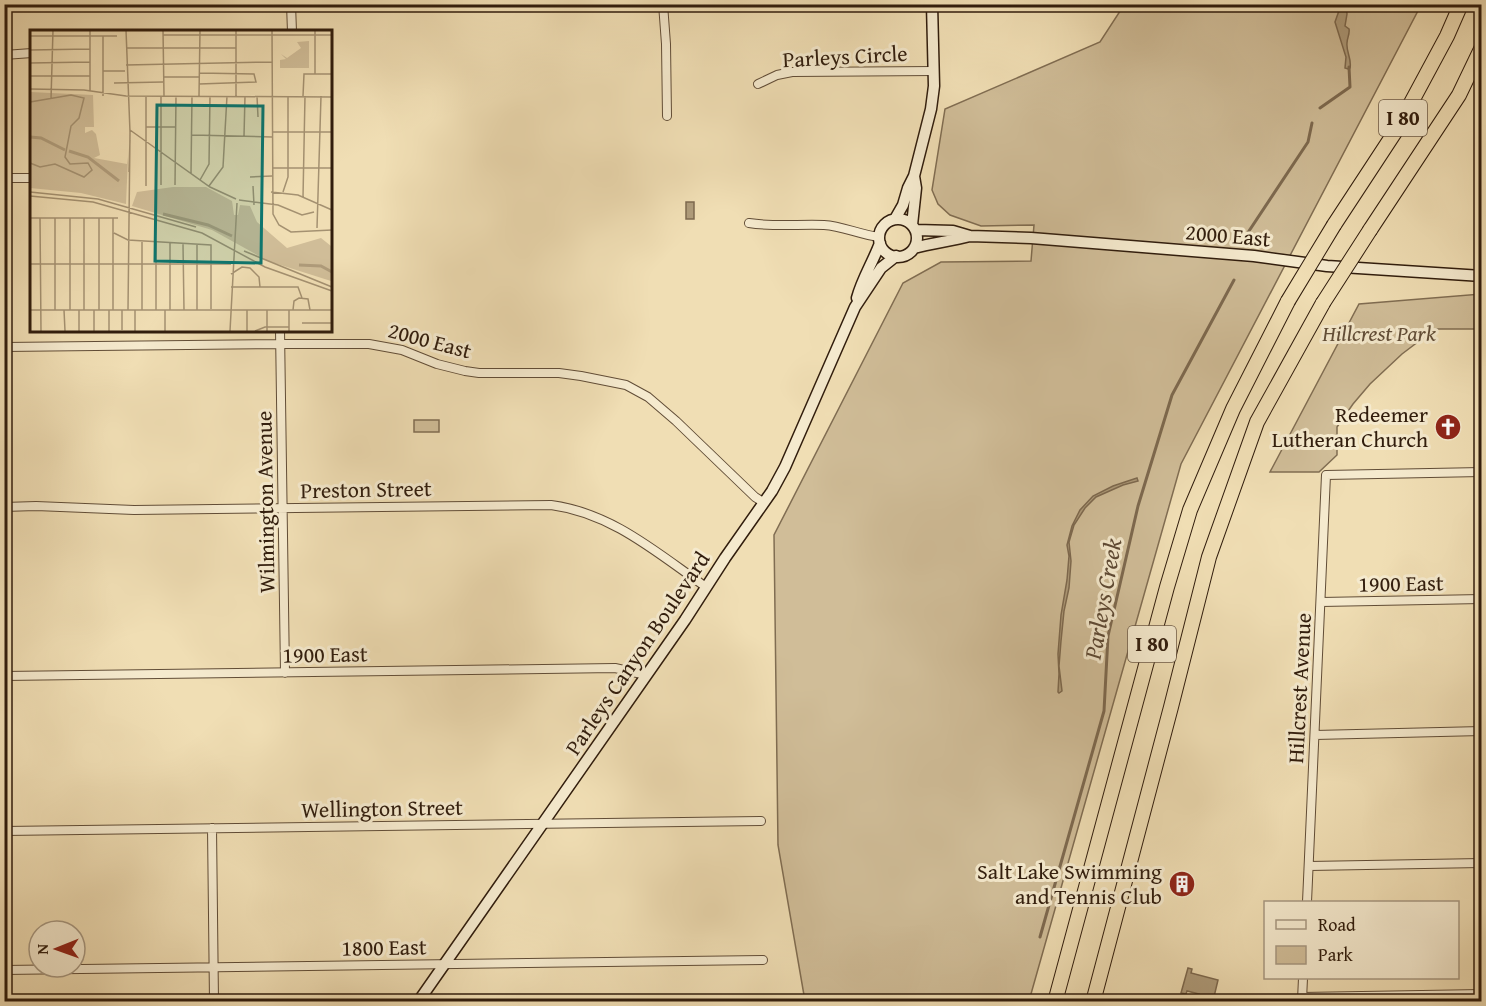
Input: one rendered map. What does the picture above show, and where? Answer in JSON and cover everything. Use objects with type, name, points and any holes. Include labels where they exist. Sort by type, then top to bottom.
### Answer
[{"type":"highway","name":"I 80","points":[[1055,1002],[1167,587],[1190,510],[1233,409],[1288,301],[1334,225],[1397,129],[1447,36],[1461,4]]},
{"type":"highway","name":"I 80","points":[[1093,1002],[1209,557],[1257,422],[1323,303],[1459,95],[1482,47]]},
{"type":"street","points":[[291,4],[292,30]]},
{"type":"street","points":[[663,4],[667,116]]},
{"type":"street","points":[[895,219],[903,206],[914,177],[929,120],[934,86],[932,4]]},
{"type":"street","points":[[4,55],[30,53]]},
{"type":"street","name":"Parleys Circle","points":[[759,84],[777,75],[792,72],[934,71]]},
{"type":"street","points":[[914,177],[916,243],[914,248],[904,255],[896,256],[887,253],[880,240],[884,225],[895,219],[907,221],[914,227]]},
{"type":"street","points":[[4,178],[30,178]]},
{"type":"street","points":[[749,223],[774,226],[826,225],[880,240]]},
{"type":"street","name":"2000 East","points":[[914,227],[953,231],[970,236],[1032,238],[1254,256],[1327,266],[1482,276]]},
{"type":"street","name":"2000 East","points":[[914,248],[970,236]]},
{"type":"street","name":"Parleys Canyon Boulevard","points":[[855,307],[861,283],[873,261],[880,240]]},
{"type":"street","name":"Parleys Canyon Boulevard","points":[[418,1002],[772,491],[855,307],[881,268],[896,256]]},
{"type":"street","name":"Wilmington Avenue","points":[[280,332],[285,673]]},
{"type":"street","name":"2000 East","points":[[4,347],[369,344],[402,350],[438,364],[479,374],[559,373],[626,385],[660,406],[763,502]]},
{"type":"street","name":"Hillcrest Avenue","points":[[1307,901],[1326,475],[1482,472]]},
{"type":"street","name":"Preston Street","points":[[4,507],[134,510],[532,505],[561,507],[594,516],[618,527],[706,587]]},
{"type":"street","name":"1900 East","points":[[1321,602],[1482,599]]},
{"type":"street","name":"1900 East","points":[[4,676],[615,668],[646,675]]},
{"type":"street","points":[[1315,735],[1482,731]]},
{"type":"street","name":"Wellington Street","points":[[4,831],[760,821]]},
{"type":"street","points":[[212,828],[214,1002]]},
{"type":"street","points":[[1309,866],[1482,863]]},
{"type":"street","name":"1800 East","points":[[4,970],[763,960]]},
{"type":"street","points":[[1303,979],[1302,999],[1482,994]]},
{"type":"green space","points":[[1124,5],[1421,5],[1181,464],[1029,1001],[805,1001],[778,845],[774,535],[903,283],[941,262],[1031,261],[1034,225],[981,226],[950,215],[938,204],[932,190],[945,109],[1100,42]]},
{"type":"green space","name":"Hillcrest Park","points":[[1481,294],[1481,329],[1435,329],[1402,354],[1370,384],[1353,404],[1337,427],[1337,455],[1319,472],[1270,472],[1359,304]]},
{"type":"green space","points":[[414,420],[439,420],[439,432],[414,432]]},
{"type":"shaded area","points":[[1341,5],[1346,5],[1345,26],[1349,29],[1347,46],[1350,68],[1348,69],[1345,68],[1346,57],[1335,22]]},
{"type":"shaded area","points":[[686,202],[694,202],[694,219],[686,219]]},
{"type":"shaded area","points":[[1137,478],[1138,481],[1096,497],[1085,508],[1074,525],[1069,542],[1071,561],[1059,666],[1062,691],[1059,693],[1058,654],[1061,615],[1067,580],[1069,556],[1067,545],[1072,526],[1080,510],[1093,496]]},
{"type":"shaded area","points":[[1188,968],[1192,969],[1191,973],[1218,980],[1213,1001],[1197,1001],[1199,994],[1187,991],[1186,994],[1181,993]]},
{"type":"waterway","name":"Parleys Creek","points":[[1320,108],[1350,87],[1349,67]]},
{"type":"waterway","name":"Parleys Creek","points":[[1245,237],[1308,142],[1312,123]]},
{"type":"waterway","name":"Parleys Creek","points":[[1040,937],[1104,711],[1108,636],[1138,506],[1172,395],[1234,280]]},
{"type":"place","name":"Redeemer Lutheran Church","points":[[1448,427]]},
{"type":"place","name":"Salt Lake Swimming and Tennis Club","points":[[1182,884]]}]
